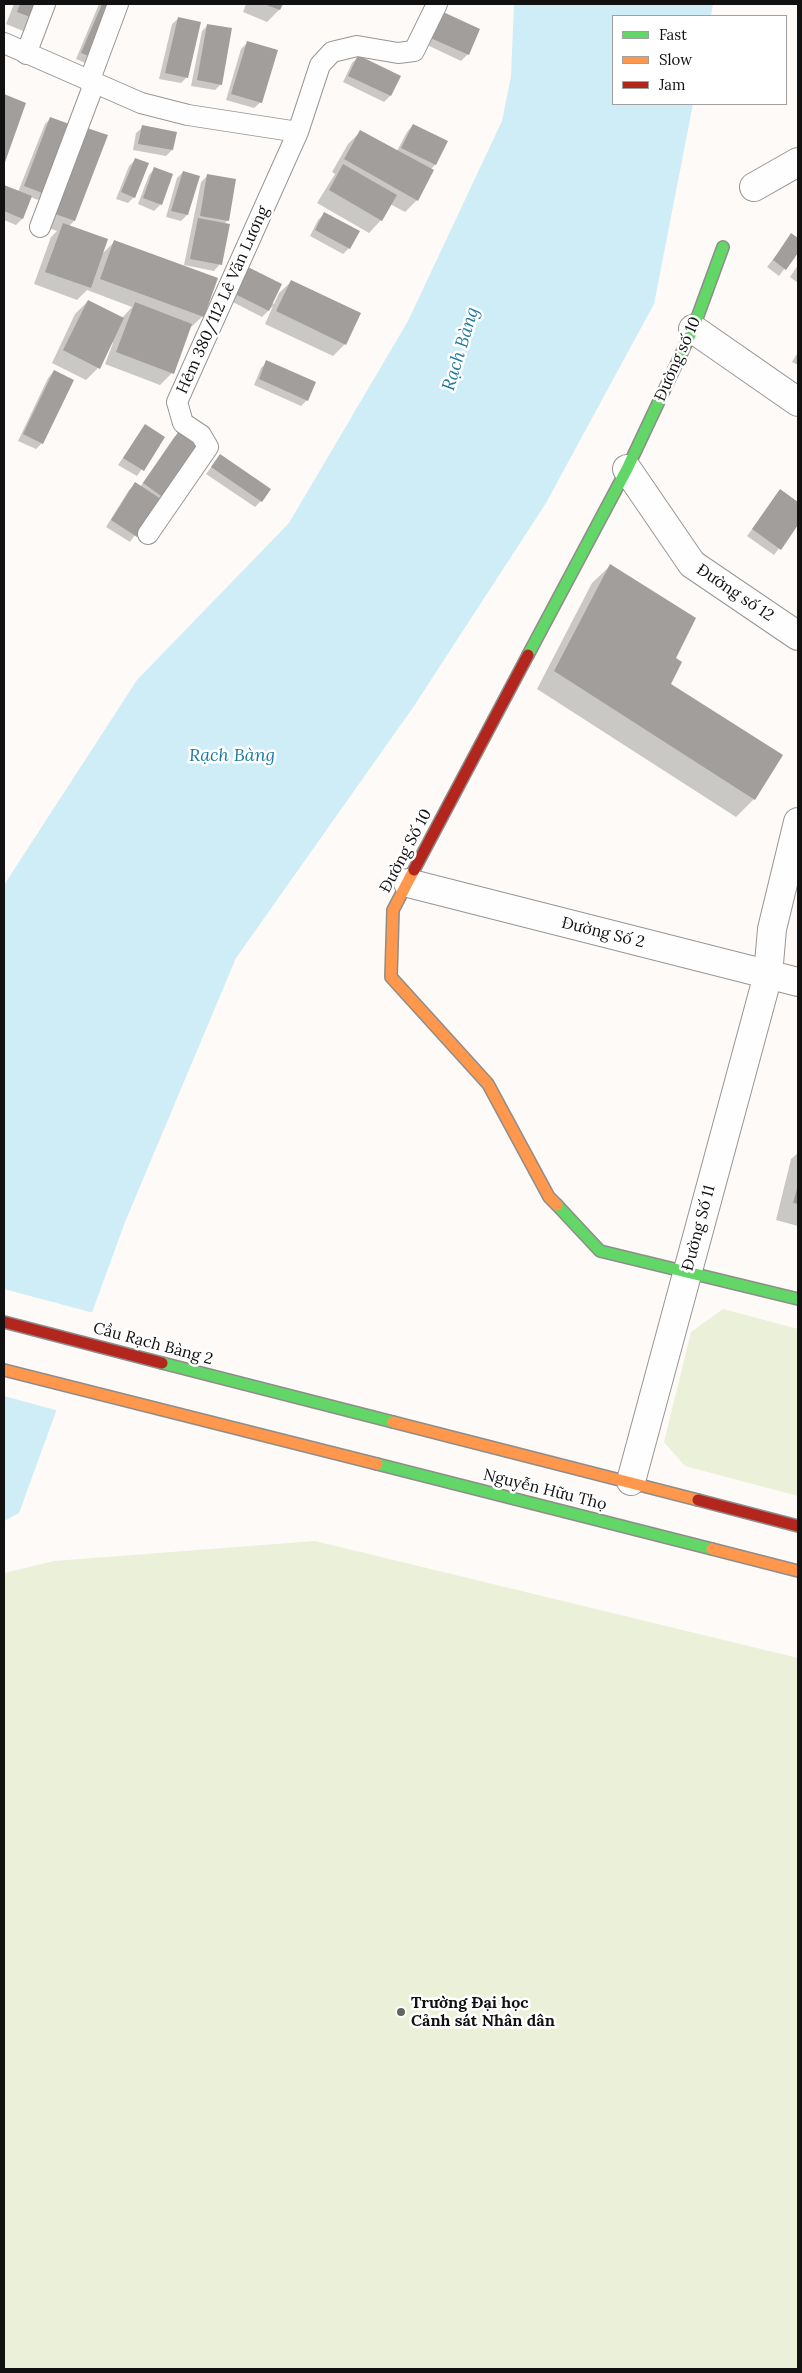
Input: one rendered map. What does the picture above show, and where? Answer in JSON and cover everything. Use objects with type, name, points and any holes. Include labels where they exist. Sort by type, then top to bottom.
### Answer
[{"type":"main road","name":"Đường số 10","points":[[627,469],[693,329],[723,247]]},
{"type":"main road","name":"Đường Số 10","points":[[627,469],[393,910],[391,977],[488,1084],[549,1197],[600,1251],[798,1299]]},
{"type":"main road","name":"Cầu Rạch Bàng 2","points":[[4,1322],[295,1398]]},
{"type":"main road","name":"Nguyễn Hữu Thọ","points":[[4,1370],[798,1571]]},
{"type":"main road","name":"Nguyễn Hữu Thọ","points":[[295,1398],[798,1526]]},
{"type":"street","points":[[754,187],[798,162]]},
{"type":"street","points":[[693,329],[798,402]]},
{"type":"street","name":"Đường số 12","points":[[627,469],[692,564],[798,636]]},
{"type":"street","points":[[768,975],[772,929],[798,822]]},
{"type":"street","name":"Đường Số 2","points":[[408,883],[798,982]]},
{"type":"street","name":"Đường Số 11","points":[[631,1482],[768,975]]},
{"type":"lane","points":[[26,54],[45,4]]},
{"type":"lane","points":[[40,227],[92,83],[118,4]]},
{"type":"lane","points":[[4,43],[141,103],[188,115],[298,132],[320,64],[332,52],[357,46],[398,53],[414,51],[437,4]]},
{"type":"lane","name":"Hẻm 380/112 Lê Văn Lương","points":[[148,534],[208,447],[201,435],[182,423],[177,402],[298,132]]},
{"type":"green space","points":[[723,1309],[798,1329],[798,1496],[685,1466],[664,1442],[691,1332]]},
{"type":"green space","name":"Trường Đại học Cảnh sát Nhân dân","points":[[315,1541],[798,1658],[798,2369],[4,2369],[4,1573],[54,1561]]},
{"type":"water","name":"Rạch Bàng","points":[[514,4],[713,4],[711,15],[612,15],[612,105],[693,105],[654,304],[546,503],[414,706],[236,958],[125,1222],[19,1513],[4,1521],[4,885],[137,680],[289,523],[408,321],[502,121],[511,76]]},
{"type":"pier","points":[[4,1289],[94,1313],[59,1411],[4,1396]]},
{"type":"building","points":[[20,4],[54,4],[46,23],[17,12]]},
{"type":"building","points":[[102,4],[123,4],[99,60],[81,53]]},
{"type":"building","points":[[264,4],[283,4],[280,10]]},
{"type":"building","points":[[441,11],[480,29],[469,55],[428,37]]},
{"type":"building","points":[[178,17],[201,22],[188,78],[165,73]]},
{"type":"building","points":[[207,24],[232,28],[222,85],[197,80]]},
{"type":"building","points":[[247,41],[278,50],[262,103],[231,94]]},
{"type":"building","points":[[358,55],[401,76],[391,96],[348,76]]},
{"type":"building","points":[[4,94],[26,103],[4,165]]},
{"type":"building","points":[[50,117],[72,125],[45,194],[24,186]]},
{"type":"building","points":[[413,124],[448,141],[436,165],[401,148]]},
{"type":"building","points":[[142,125],[177,132],[173,150],[138,144]]},
{"type":"building","points":[[87,128],[108,135],[75,221],[55,214]]},
{"type":"building","points":[[360,130],[434,170],[418,201],[344,159]]},
{"type":"building","points":[[135,158],[149,163],[135,198],[121,192]]},
{"type":"building","points":[[343,164],[397,195],[382,221],[329,190]]},
{"type":"building","points":[[154,167],[173,174],[162,205],[143,198]]},
{"type":"building","points":[[183,171],[200,176],[188,215],[171,211]]},
{"type":"building","points":[[207,174],[236,179],[229,221],[200,216]]},
{"type":"building","points":[[4,185],[32,196],[23,219],[4,211]]},
{"type":"building","points":[[324,212],[360,231],[350,249],[315,230]]},
{"type":"building","points":[[198,218],[230,224],[222,265],[190,259]]},
{"type":"building","points":[[63,223],[108,239],[91,288],[45,272]]},
{"type":"building","points":[[791,233],[798,238],[798,253],[786,270],[773,260]]},
{"type":"building","points":[[114,240],[218,278],[204,317],[100,279]]},
{"type":"building","points":[[244,265],[282,284],[269,311],[231,292]]},
{"type":"building","points":[[291,280],[361,313],[346,345],[276,311]]},
{"type":"building","points":[[88,300],[124,318],[100,369],[63,350]]},
{"type":"building","points":[[135,302],[192,324],[174,374],[116,352]]},
{"type":"building","points":[[266,360],[316,382],[308,401],[259,379]]},
{"type":"building","points":[[54,370],[74,380],[43,444],[23,434]]},
{"type":"building","points":[[145,424],[165,437],[144,471],[123,458]]},
{"type":"building","points":[[181,428],[203,443],[164,498],[143,483]]},
{"type":"building","points":[[220,454],[271,489],[262,502],[211,467]]},
{"type":"building","points":[[135,482],[161,499],[137,537],[111,520]]},
{"type":"building","points":[[780,489],[798,502],[798,525],[781,550],[752,529]]},
{"type":"building","points":[[610,564],[696,618],[676,658],[682,662],[671,684],[783,755],[755,800],[554,671]]},
{"type":"building","points":[[798,1185],[798,1204],[793,1203]]},
{"type":"traffic: fast","points":[[528,655],[627,469],[693,329],[723,247]]},
{"type":"traffic: fast","points":[[557,1205],[600,1251],[798,1299]]},
{"type":"traffic: fast","points":[[162,1363],[393,1422]]},
{"type":"traffic: fast","points":[[377,1464],[712,1549]]},
{"type":"traffic: slow","points":[[414,870],[393,910],[391,977],[488,1084],[549,1197],[557,1205]]},
{"type":"traffic: slow","points":[[4,1370],[377,1464]]},
{"type":"traffic: slow","points":[[393,1422],[698,1500]]},
{"type":"traffic: slow","points":[[712,1549],[798,1571]]},
{"type":"traffic: jam","points":[[414,870],[528,655]]},
{"type":"traffic: jam","points":[[4,1322],[162,1363]]},
{"type":"traffic: jam","points":[[698,1500],[798,1526]]},
{"type":"place","name":"Trường Đại học Cảnh sát Nhân dân","points":[[401,2012]]}]
